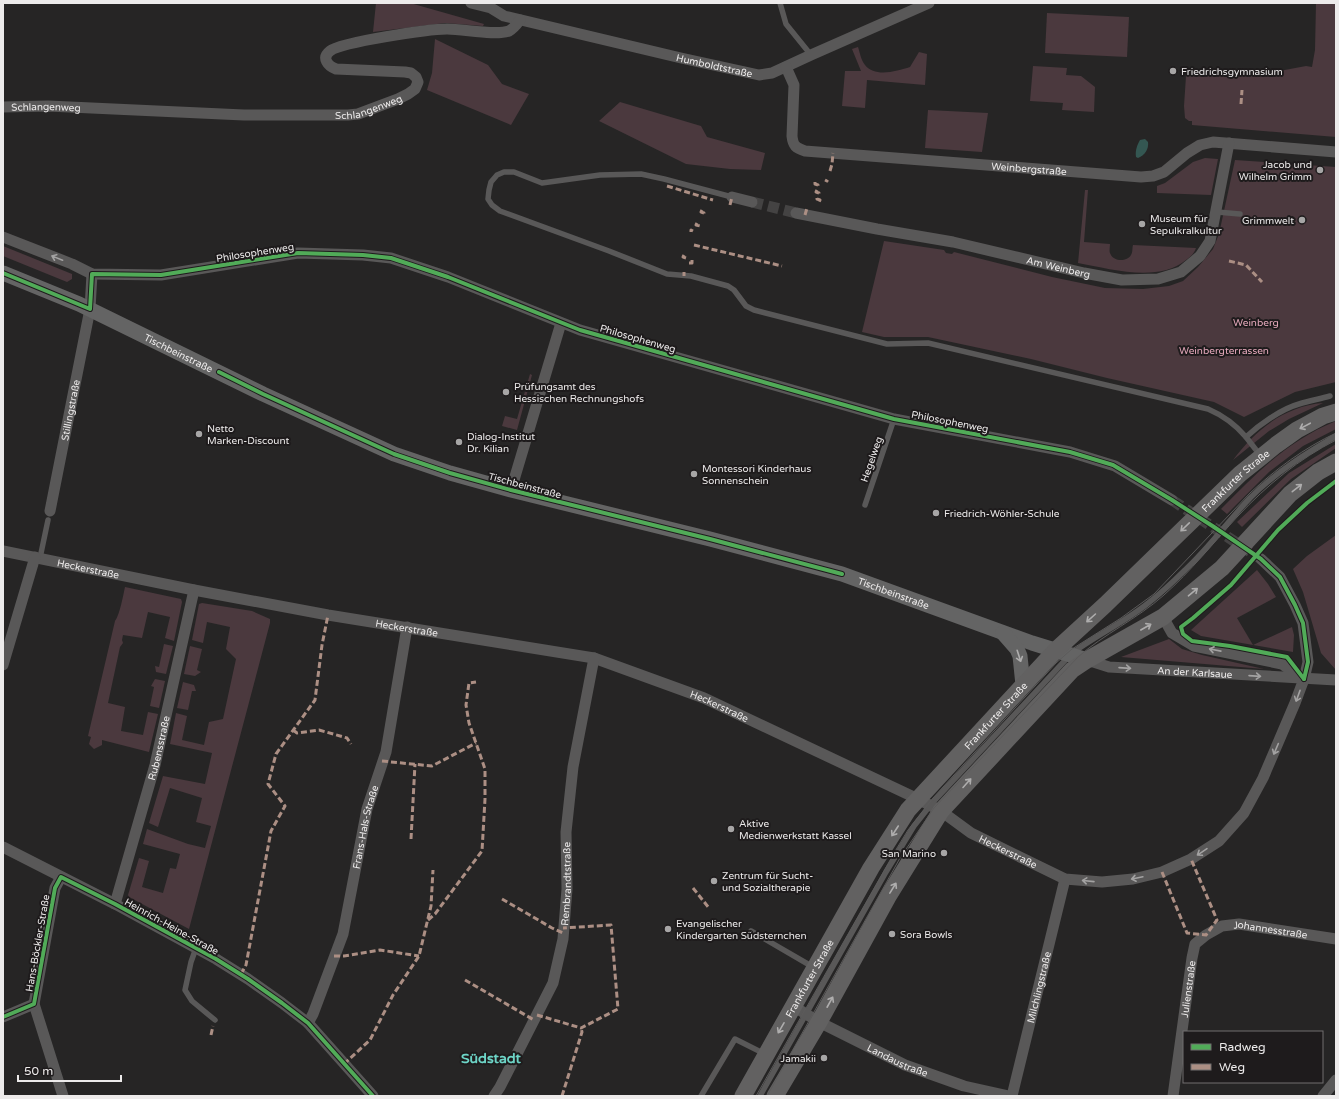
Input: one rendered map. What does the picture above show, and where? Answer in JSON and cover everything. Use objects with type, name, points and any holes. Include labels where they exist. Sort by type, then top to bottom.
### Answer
[{"type":"main road","name":"Tischbeinstraße","points":[[3,273],[90,309],[263,394],[394,454],[450,473],[511,490],[710,539],[842,574],[1002,632],[1071,655]]},
{"type":"main road","name":"Frankfurter Straße","points":[[775,1096],[806,1014],[815,968],[871,868],[908,810],[930,806],[1072,670],[1071,655],[1105,606],[1240,474],[1261,456],[1298,430],[1323,416],[1336,412]]},
{"type":"main road","name":"Frankfurter Straße","points":[[743,1096],[767,1054],[806,1014],[889,895],[930,806],[1024,685],[1071,655],[1163,617],[1222,568],[1290,494],[1318,472],[1336,462]]},
{"type":"main road","points":[[1002,632],[1017,649],[1020,656],[1024,685]]},
{"type":"street","name":"Humboldtstraße","points":[[471,3],[492,6],[504,16],[759,75],[772,73],[929,3]]},
{"type":"street","name":"Schlangenweg","points":[[3,107],[48,106],[244,116],[338,116],[358,114],[382,106],[408,94],[415,89],[418,82],[416,77],[411,73],[336,69],[330,66],[326,61],[326,55],[330,50],[386,37],[446,29],[494,33],[508,31],[512,29],[520,20]]},
{"type":"street","name":"Weinbergstraße","points":[[786,67],[794,86],[792,144],[796,148],[805,151],[1141,177],[1153,176],[1164,172],[1187,153],[1200,145],[1213,142],[1336,152]]},
{"type":"street","name":"Am Weinberg","points":[[796,213],[953,242],[1084,273],[1122,280],[1158,279],[1181,272],[1200,256],[1210,241],[1217,212],[1229,143]]},
{"type":"street","points":[[732,197],[752,202]]},
{"type":"street","points":[[3,237],[72,264],[92,274]]},
{"type":"street","name":"Philosophenweg","points":[[92,274],[162,275],[298,253],[364,255],[391,258],[448,277],[580,330],[894,418],[1070,452],[1115,466],[1172,500]]},
{"type":"street","name":"Stillingstraße","points":[[49,515],[90,309],[92,274]]},
{"type":"street","name":"Tischbeinstraße","points":[[511,490],[561,323]]},
{"type":"street","name":"Heckerstraße","points":[[3,551],[194,590],[328,615],[594,658],[704,698],[930,806],[971,833],[1065,878],[1102,882],[1133,880],[1162,872],[1191,859],[1219,841],[1244,813],[1260,784],[1304,679]]},
{"type":"street","name":"Stillingstraße","points":[[3,665],[37,558]]},
{"type":"street","points":[[1261,559],[1280,577],[1303,623],[1308,662],[1304,679]]},
{"type":"street","name":"Rubensstraße","points":[[115,904],[155,765],[194,590]]},
{"type":"street","name":"An der Karlsaue","points":[[1163,617],[1172,633],[1194,646],[1282,664],[1304,679]]},
{"type":"street","name":"Frans-Hals-Straße","points":[[308,1023],[313,1014],[342,934],[367,809],[386,752],[407,627]]},
{"type":"street","name":"An der Karlsaue","points":[[1071,655],[1108,667],[1336,680]]},
{"type":"street","name":"Rembrandtstraße","points":[[494,1096],[553,983],[563,939],[567,889],[566,832],[573,767],[594,658]]},
{"type":"street","name":"Heinrich-Heine-Straße","points":[[3,847],[115,904],[196,948],[248,979],[308,1023],[373,1096]]},
{"type":"street","name":"Hans-Böckler-Straße","points":[[3,1017],[34,1004],[55,888],[61,877]]},
{"type":"street","name":"Milchlingstraße","points":[[1010,1096],[1065,878]]},
{"type":"street","name":"Johannesstraße","points":[[1206,935],[1222,926],[1239,924],[1336,939]]},
{"type":"street","name":"Julienstraße","points":[[1173,1096],[1192,958],[1196,944],[1206,935]]},
{"type":"street","points":[[34,1004],[63,1096]]},
{"type":"street","name":"Landaustraße","points":[[806,1014],[905,1065],[964,1086],[1010,1096]]},
{"type":"street","points":[[1323,1096],[1336,1080]]},
{"type":"lane","points":[[780,3],[786,24],[811,55]]},
{"type":"lane","points":[[732,197],[642,174],[600,175],[542,183],[514,172],[504,172],[497,174],[491,182],[488,199],[492,205],[500,211],[610,251],[667,274],[691,276],[728,286],[734,290],[746,306],[754,310],[888,344],[928,342],[1208,409],[1221,415],[1237,427],[1261,456]]},
{"type":"lane","points":[[1217,212],[1240,214]]},
{"type":"lane","points":[[1246,437],[1256,427],[1298,404],[1330,396]]},
{"type":"lane","name":"Hegelweg","points":[[865,505],[894,418]]},
{"type":"lane","points":[[1071,655],[1087,642],[1147,604],[1187,568],[1250,498],[1269,481],[1285,468],[1336,436]]},
{"type":"lane","name":"Stillingstraße","points":[[37,558],[49,515]]},
{"type":"lane","points":[[751,931],[815,968]]},
{"type":"lane","points":[[196,948],[191,962],[185,990],[192,1001],[214,1020]]},
{"type":"lane","points":[[760,1096],[806,1014]]},
{"type":"lane","points":[[701,1096],[735,1039],[767,1054]]},
{"type":"green space","points":[[376,3],[410,3],[484,24],[483,26],[445,23],[373,32]]},
{"type":"green space","points":[[1316,3],[1336,3],[1336,137],[1192,125],[1192,121],[1185,118],[1184,106],[1186,76],[1225,73],[1252,76],[1306,66],[1312,67],[1315,50]]},
{"type":"green space","points":[[1047,13],[1129,17],[1127,57],[1045,53]]},
{"type":"green space","points":[[435,39],[488,65],[502,84],[529,94],[511,125],[427,90],[432,73]]},
{"type":"green space","points":[[858,47],[865,65],[869,69],[880,72],[893,72],[910,67],[919,52],[927,54],[925,85],[867,80],[865,108],[842,106],[845,71],[861,71],[852,49]]},
{"type":"green space","points":[[1033,66],[1067,68],[1066,75],[1081,76],[1095,87],[1094,112],[1062,110],[1063,103],[1030,101]]},
{"type":"green space","points":[[620,102],[701,126],[707,137],[765,153],[761,170],[730,169],[686,164],[599,121]]},
{"type":"green space","points":[[928,110],[988,113],[982,152],[925,148]]},
{"type":"green space","points":[[1205,158],[1218,159],[1211,195],[1157,193],[1157,186],[1165,183],[1193,162]]},
{"type":"green space","name":"Weinberg","points":[[1235,160],[1336,167],[1336,382],[1295,392],[1244,417],[1214,402],[1031,359],[928,337],[884,337],[862,332],[884,241],[944,250],[946,253],[952,254],[954,252],[1052,277],[1105,288],[1143,289],[1169,286],[1183,281],[1198,267],[1213,249],[1219,234]]},
{"type":"green space","points":[[1085,190],[1088,190],[1084,242],[1110,244],[1110,253],[1114,258],[1120,260],[1126,259],[1131,255],[1133,245],[1196,248],[1194,252],[1186,260],[1175,267],[1148,273],[1119,271],[1078,263]]},
{"type":"green space","points":[[3,246],[72,274],[72,279],[67,282],[3,256]]},
{"type":"green space","points":[[530,374],[532,375],[517,430],[502,426],[505,416],[517,419]]},
{"type":"green space","points":[[1323,403],[1289,419],[1269,431],[1233,460],[1251,439],[1272,421],[1296,409]]},
{"type":"green space","points":[[1336,421],[1336,429],[1303,446],[1269,472],[1227,514],[1221,509],[1260,471],[1288,448],[1318,429]]},
{"type":"green space","points":[[1336,444],[1336,448],[1291,479],[1242,527],[1237,522],[1289,473]]},
{"type":"green space","points":[[1336,535],[1336,670],[1321,653],[1303,592],[1293,569],[1307,556]]},
{"type":"green space","points":[[1257,570],[1276,597],[1237,618],[1253,645],[1292,627],[1294,635],[1293,652],[1201,636],[1191,630]]},
{"type":"green space","points":[[125,587],[181,599],[182,602],[174,641],[165,638],[170,617],[148,612],[142,638],[123,635],[123,643],[120,647],[108,703],[125,707],[121,731],[143,735],[148,712],[158,714],[149,752],[102,740],[102,745],[94,749],[89,744],[91,737],[88,736],[115,621],[120,610]]},
{"type":"green space","points":[[202,603],[252,611],[270,619],[270,623],[189,929],[129,897],[128,895],[139,858],[149,861],[142,887],[163,893],[170,868],[176,869],[180,854],[143,844],[147,829],[188,844],[205,848],[211,826],[196,822],[202,798],[170,788],[158,827],[149,823],[163,776],[205,784],[212,753],[170,744],[176,713],[187,716],[182,740],[204,745],[209,722],[223,719],[236,659],[226,649],[230,627],[207,622],[203,643],[192,640],[199,604]]},
{"type":"green space","points":[[1169,639],[1182,649],[1264,669],[1121,657]]},
{"type":"green space","points":[[164,644],[173,646],[166,674],[156,672],[155,666],[159,667]]},
{"type":"green space","points":[[190,646],[202,649],[197,670],[201,672],[195,676],[184,674]]},
{"type":"green space","points":[[155,679],[165,681],[159,708],[150,706],[154,687],[151,686]]},
{"type":"green space","points":[[183,682],[194,685],[196,691],[192,691],[188,710],[177,708]]},
{"type":"shaded area","points":[[1145,139],[1148,142],[1146,152],[1138,158],[1136,157],[1137,146],[1140,140]]},
{"type":"tunnel","points":[[752,202],[796,213]]},
{"type":"tunnel","points":[[1172,500],[1261,559]]},
{"type":"tram line","points":[[756,1096],[897,848],[908,830],[933,798],[1056,663],[1072,649],[1121,618],[1154,594],[1250,493],[1302,452],[1336,433]]},
{"type":"tram line","points":[[767,1096],[900,858],[934,808],[1078,657],[1154,604],[1174,586],[1238,516],[1272,483],[1296,464],[1322,447],[1336,440]]},
{"type":"marked path","points":[[1241,104],[1242,90]]},
{"type":"marked path","points":[[830,171],[833,153]]},
{"type":"marked path","points":[[815,182],[818,187]]},
{"type":"marked path","points":[[667,186],[713,200]]},
{"type":"marked path","points":[[817,190],[816,192],[819,193],[819,195]]},
{"type":"marked path","points":[[730,205],[732,197]]},
{"type":"marked path","points":[[817,198],[820,200],[819,202]]},
{"type":"marked path","points":[[805,215],[807,208]]},
{"type":"marked path","points":[[702,210],[701,212],[704,213],[704,215]]},
{"type":"marked path","points":[[697,223],[696,225],[700,226],[699,228]]},
{"type":"marked path","points":[[691,232],[691,230],[693,231]]},
{"type":"marked path","points":[[694,245],[782,266]]},
{"type":"marked path","points":[[684,255],[683,257],[686,258]]},
{"type":"marked path","points":[[689,263],[692,263],[692,260],[690,259]]},
{"type":"marked path","points":[[1229,261],[1246,265],[1262,282]]},
{"type":"marked path","points":[[241,974],[246,965],[271,831],[285,806],[268,784],[276,754],[315,700],[322,645],[328,615]]},
{"type":"marked path","points":[[428,920],[435,914],[482,851],[485,769],[469,723],[466,705],[469,683],[476,682]]},
{"type":"marked path","points":[[293,730],[297,733],[319,730],[347,738],[351,744]]},
{"type":"marked path","points":[[382,761],[432,766],[476,743]]},
{"type":"marked path","points":[[411,839],[415,764]]},
{"type":"marked path","points":[[1162,872],[1187,933],[1206,935],[1217,920],[1191,859]]},
{"type":"marked path","points":[[344,1064],[370,1040],[393,995],[419,956],[431,906],[433,870]]},
{"type":"marked path","points":[[693,888],[709,908]]},
{"type":"marked path","points":[[502,899],[563,933]]},
{"type":"marked path","points":[[537,1015],[581,1028],[618,1009],[611,925],[563,928]]},
{"type":"marked path","points":[[334,956],[344,956],[380,950],[419,956]]},
{"type":"marked path","points":[[465,980],[534,1020]]},
{"type":"marked path","points":[[211,1035],[213,1026]]},
{"type":"marked path","points":[[562,1096],[582,1032],[581,1028]]},
{"type":"cycle path","points":[[3,273],[90,309],[92,274],[161,275],[298,253],[363,255],[391,258],[448,277],[580,330],[894,419],[1070,452],[1113,465],[1214,527],[1261,559],[1280,577],[1303,623],[1308,662],[1304,679]]},
{"type":"cycle path","points":[[219,372],[263,394],[394,454],[450,473],[511,490],[710,539],[842,574]]},
{"type":"cycle path","points":[[1304,679],[1287,657],[1230,646],[1192,641],[1183,634],[1181,627],[1231,585],[1278,530],[1307,503],[1336,481]]},
{"type":"cycle path","points":[[3,1017],[34,1004],[55,888],[61,877],[115,904],[216,959],[248,979],[308,1023],[373,1096]]},
{"type":"place","name":"Friedrichsgymnasium","points":[[1173,71]]},
{"type":"place","name":"Jacob und Wilhelm Grimm","points":[[1320,170]]},
{"type":"place","name":"Grimmwelt","points":[[1302,220]]},
{"type":"place","name":"Museum für Sepulkralkultur","points":[[1142,224]]},
{"type":"place","name":"Prüfungsamt des Hessischen Rechnungshofs","points":[[506,392]]},
{"type":"place","name":"Netto Marken-Discount","points":[[199,434]]},
{"type":"place","name":"Dialog-Institut Dr. Kilian","points":[[459,442]]},
{"type":"place","name":"Montessori Kinderhaus Sonnenschein","points":[[694,474]]},
{"type":"place","name":"Friedrich-Wöhler-Schule","points":[[936,513]]},
{"type":"place","name":"Aktive Medienwerkstatt Kassel","points":[[731,829]]},
{"type":"place","name":"San Marino","points":[[944,853]]},
{"type":"place","name":"Zentrum für Sucht- und Sozialtherapie","points":[[714,881]]},
{"type":"place","name":"Evangelischer Kindergarten Südsternchen","points":[[668,929]]},
{"type":"place","name":"Sora Bowls","points":[[892,934]]},
{"type":"place","name":"Jamakii","points":[[824,1058]]},
{"type":"district","name":"Südstadt","points":[[491,1058]]},
{"type":"park label","name":"Weinbergterrassen","points":[[1224,350]]}]
